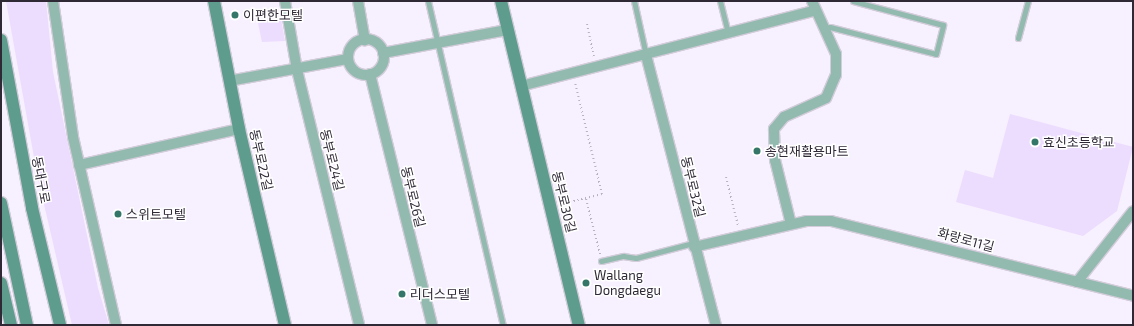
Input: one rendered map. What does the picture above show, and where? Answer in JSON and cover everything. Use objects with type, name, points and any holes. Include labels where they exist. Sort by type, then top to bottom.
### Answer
[{"type":"main road","name":"동부로22길","points":[[214,1],[239,129],[285,325]]},
{"type":"main road","name":"동부로30길","points":[[501,1],[579,325]]},
{"type":"main road","name":"동대구로","points":[[1,40],[32,208],[60,325]]},
{"type":"main road","points":[[1,204],[27,325]]},
{"type":"main road","points":[[1,283],[11,325]]},
{"type":"street","points":[[53,1],[79,165],[116,325]]},
{"type":"street","name":"동부로24길","points":[[285,1],[297,70],[359,325]]},
{"type":"street","points":[[358,1],[365,40]]},
{"type":"street","points":[[791,224],[772,135],[784,117],[818,103],[833,90],[836,54],[814,12],[812,1]]},
{"type":"street","points":[[521,86],[814,12]]},
{"type":"street","points":[[383,53],[435,46],[507,30]]},
{"type":"street","points":[[365,40],[376,43],[383,53],[380,68],[370,74],[356,72],[348,59],[354,44],[365,40]]},
{"type":"street","name":"동부로32길","points":[[646,55],[694,245],[716,325]]},
{"type":"street","points":[[229,81],[297,70],[348,59]]},
{"type":"street","name":"동부로26길","points":[[370,74],[432,325]]},
{"type":"street","points":[[79,165],[239,129]]},
{"type":"street","points":[[1077,282],[1133,211]]},
{"type":"street","name":"화랑로11길","points":[[694,245],[807,221],[847,222],[1133,296]]},
{"type":"lane","points":[[428,1],[435,46],[503,325]]},
{"type":"lane","name":"동부로32길","points":[[634,1],[646,55]]},
{"type":"lane","points":[[720,1],[728,33]]},
{"type":"lane","points":[[824,29],[830,27],[936,54],[943,24],[853,1]]},
{"type":"lane","points":[[1018,38],[1028,1]]},
{"type":"lane","points":[[601,261],[623,256],[636,258],[694,245]]},
{"type":"path","points":[[587,24],[596,67]]},
{"type":"path","points":[[551,207],[602,194],[572,73]]},
{"type":"path","points":[[726,177],[740,236]]},
{"type":"path","points":[[586,198],[601,261]]},
{"type":"shaded area","points":[[6,1],[46,1],[53,72],[98,288],[109,325],[72,325],[37,174]]},
{"type":"shaded area","points":[[281,19],[285,41],[262,42],[258,23]]},
{"type":"shaded area","points":[[1010,114],[1133,147],[1117,211],[1083,236],[956,202],[965,170],[993,178]]},
{"type":"place","name":"이편한모텔","points":[[235,15]]},
{"type":"place","name":"효신초등학교","points":[[1035,142]]},
{"type":"place","name":"송현재활용마트","points":[[757,151]]},
{"type":"place","name":"스위트모텔","points":[[118,214]]},
{"type":"place","name":"Wallang Dongdaegu","points":[[586,283]]},
{"type":"place","name":"리더스모텔","points":[[402,294]]}]
